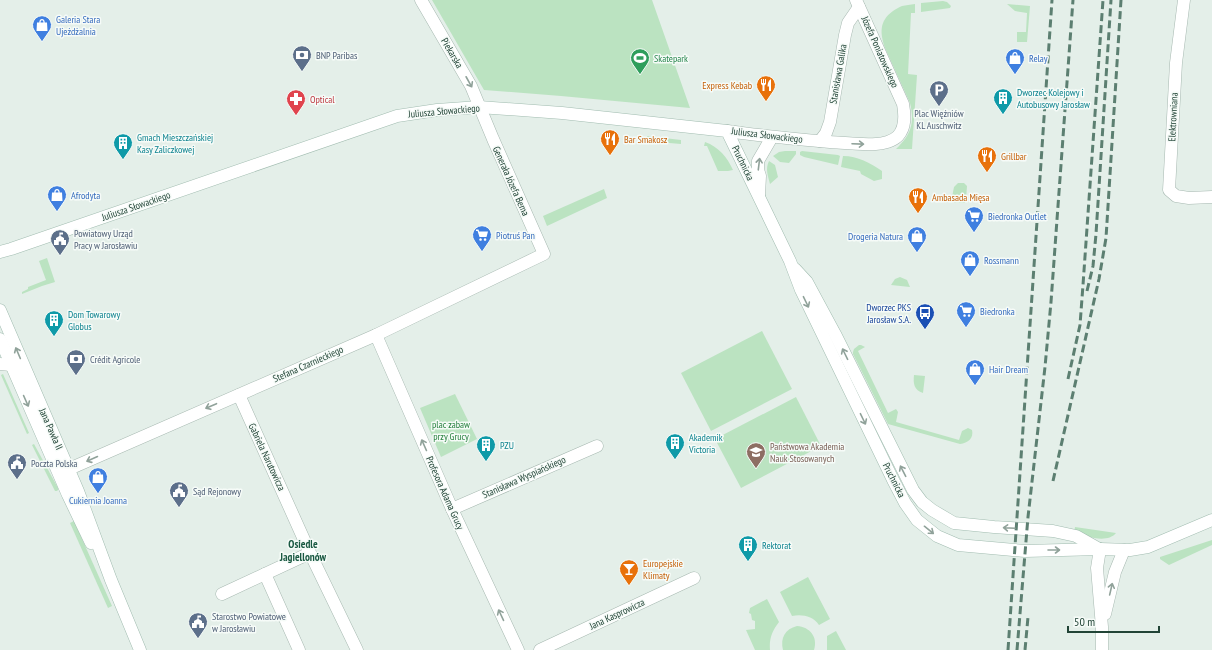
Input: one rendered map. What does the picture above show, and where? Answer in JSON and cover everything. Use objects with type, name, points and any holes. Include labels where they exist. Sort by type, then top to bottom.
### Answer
[{"type":"street","name":"Piekarska","points":[[421,0],[471,86],[479,107]]},
{"type":"street","name":"Elektrowniana","points":[[1184,0],[1176,63],[1169,190],[1176,196],[1188,198],[1212,197]]},
{"type":"street","name":"Józefa Poniatowskiego","points":[[858,3],[903,104]]},
{"type":"street","name":"Stanisława Galika","points":[[820,141],[826,133],[830,122],[848,23],[858,3]]},
{"type":"street","name":"Juliusza Słowackiego","points":[[0,252],[397,116],[437,110],[479,107],[562,113],[772,137],[876,144],[890,141],[898,136],[906,116],[903,104]]},
{"type":"street","name":"Generała Józefa Bema","points":[[479,107],[544,254]]},
{"type":"street","name":"Pruchnicka","points":[[727,131],[759,195],[792,266],[801,290],[893,480],[916,520],[937,536],[958,545],[1025,551],[1100,549],[1124,550],[1148,547],[1212,520]]},
{"type":"street","name":"Pruchnicka","points":[[759,195],[760,176],[758,161],[772,137]]},
{"type":"street","name":"Stefana Czarnieckiego","points":[[69,469],[376,335],[544,254]]},
{"type":"street","name":"Pruchnicka","points":[[792,266],[807,282],[835,334],[913,490],[922,502],[932,510],[954,523],[1053,530],[1076,536],[1100,549]]},
{"type":"street","name":"Jana Pawła II","points":[[0,310],[69,469],[140,650]]},
{"type":"street","name":"Profesora Adama Grucy","points":[[376,335],[452,509],[518,650]]},
{"type":"street","name":"Jana Pawła II","points":[[0,339],[5,365],[126,616]]},
{"type":"street","name":"Gabriela Narutowicza","points":[[238,395],[310,553],[357,650]]},
{"type":"street","name":"Stanisława Wyspiańskiego","points":[[452,509],[597,446]]},
{"type":"street","points":[[1100,549],[1097,568],[1102,626],[1102,650]]},
{"type":"street","points":[[1102,626],[1115,572],[1124,550]]},
{"type":"street","points":[[222,594],[310,553]]},
{"type":"street","points":[[265,574],[299,650]]},
{"type":"street","name":"Jana Kasprowicza","points":[[540,650],[694,578]]},
{"type":"green space","points":[[432,0],[652,0],[690,108],[484,90]]},
{"type":"green space","points":[[947,2],[951,6],[950,8],[921,12],[921,3]]},
{"type":"green space","points":[[915,4],[915,13],[911,13],[908,74],[917,75],[912,149],[896,149],[908,134],[912,123],[912,117],[910,103],[885,48],[882,37],[882,28],[885,19],[893,11],[902,6]]},
{"type":"green space","points":[[1007,4],[1030,6],[1027,42],[1017,42],[1017,32],[1026,32],[1027,13],[1015,11]]},
{"type":"green space","points":[[647,136],[681,140],[681,144],[646,141]]},
{"type":"green space","points":[[705,142],[722,153],[733,170],[718,171],[707,146],[704,146]]},
{"type":"green space","points":[[796,151],[796,154],[789,163],[780,162],[773,156],[779,152]]},
{"type":"green space","points":[[800,152],[838,155],[840,156],[838,165],[804,157],[800,155]]},
{"type":"green space","points":[[843,156],[864,160],[873,165],[882,171],[882,179],[874,181],[861,174],[860,171],[841,167]]},
{"type":"green space","points":[[769,161],[775,165],[778,177],[770,184],[767,170]]},
{"type":"green space","points":[[958,183],[964,183],[967,186],[965,203],[951,202],[954,187]]},
{"type":"green space","points":[[604,189],[607,198],[547,226],[543,216]]},
{"type":"green space","points":[[47,258],[55,282],[22,294],[22,292],[28,289],[28,287],[46,280],[39,261]]},
{"type":"green space","points":[[900,277],[907,280],[910,287],[891,285],[895,279]]},
{"type":"green space","points":[[762,331],[792,389],[711,431],[681,373]]},
{"type":"green space","points":[[859,345],[865,347],[858,351],[888,413],[896,409],[898,412],[896,422],[959,440],[962,431],[968,428],[972,430],[970,440],[966,443],[960,444],[888,424],[853,354],[854,349]]},
{"type":"green space","points":[[3,374],[29,433],[27,434],[1,375]]},
{"type":"green space","points":[[914,375],[925,376],[923,393],[915,386]]},
{"type":"green space","name":"plac zabaw przy Grucy","points":[[455,394],[477,439],[441,457],[420,408]]},
{"type":"green space","points":[[796,397],[821,446],[741,488],[715,439]]},
{"type":"green space","points":[[34,444],[58,488],[57,491],[55,491],[32,445]]},
{"type":"green space","points":[[74,521],[112,606],[108,608],[70,523]]},
{"type":"green space","points":[[1075,527],[1116,533],[1102,539],[1074,533]]},
{"type":"green space","points":[[1212,540],[1212,545],[1169,565],[1160,559],[1160,557]]},
{"type":"green space","points":[[808,577],[830,619],[819,625],[807,616],[792,616],[780,592]]},
{"type":"green space","points":[[767,599],[779,622],[772,635],[770,650],[755,650],[746,630],[755,629],[755,621],[752,620],[751,614],[749,613],[750,608]]},
{"type":"green space","points":[[797,626],[806,628],[812,634],[815,641],[814,650],[783,650],[782,642],[784,635],[789,629]]},
{"type":"green space","points":[[836,631],[846,650],[827,650],[827,636]]},
{"type":"railway","points":[[1008,650],[1052,0]]},
{"type":"railway","points":[[1017,650],[1028,517],[1051,302],[1073,0]]},
{"type":"railway","points":[[1068,379],[1080,325],[1103,0]]},
{"type":"railway","points":[[1087,291],[1093,266],[1096,234],[1111,0]]},
{"type":"railway","points":[[1053,481],[1099,279],[1106,238],[1121,0]]},
{"type":"railway","points":[[1025,650],[1028,617]]},
{"type":"place","name":"Galeria Stara Ujeżdżalnia","points":[[42,42]]},
{"type":"place","name":"BNP Paribas","points":[[302,72]]},
{"type":"place","name":"Skatepark","points":[[640,75]]},
{"type":"place","name":"Relay","points":[[1015,75]]},
{"type":"place","name":"Express Kebab","points":[[766,102]]},
{"type":"place","name":"Plac Więźniów KL Auschwitz","points":[[939,107]]},
{"type":"place","name":"Dworzec Kolejowy i Autobusowy Jarosław","points":[[1003,115]]},
{"type":"place","name":"Optical","points":[[296,116]]},
{"type":"place","name":"Bar Smakosz","points":[[610,156]]},
{"type":"place","name":"Gmach Mieszczańskiej Kasy Zaliczkowej","points":[[123,160]]},
{"type":"place","name":"Grillbar","points":[[987,173]]},
{"type":"place","name":"Afrodyta","points":[[57,212]]},
{"type":"place","name":"Ambasada Mięsa","points":[[918,214]]},
{"type":"place","name":"Biedronka Outlet","points":[[974,233]]},
{"type":"place","name":"Piotruś Pan","points":[[482,252]]},
{"type":"place","name":"Drogeria Natura","points":[[917,253]]},
{"type":"place","name":"Powiatowy Urząd Pracy w Jarosławiu","points":[[60,256]]},
{"type":"place","name":"Rossmann","points":[[970,277]]},
{"type":"place","name":"Biedronka","points":[[966,328]]},
{"type":"place","name":"Dworzec PKS Jarosław S.A.","points":[[925,330]]},
{"type":"place","name":"Dom Towarowy Globus","points":[[54,337]]},
{"type":"place","name":"Crédit Agricole","points":[[76,376]]},
{"type":"place","name":"Hair Dream","points":[[975,386]]},
{"type":"place","name":"Akademik Victoria","points":[[675,460]]},
{"type":"place","name":"PZU","points":[[486,462]]},
{"type":"place","name":"Państwowa Akademia Nauk Stosowanych","points":[[756,469]]},
{"type":"place","name":"Poczta Polska","points":[[17,480]]},
{"type":"place","name":"Cukiernia Joanna","points":[[98,494]]},
{"type":"place","name":"Sąd Rejonowy","points":[[179,508]]},
{"type":"place","name":"Rektorat","points":[[748,562]]},
{"type":"place","name":"Europejskie Klimaty","points":[[629,586]]},
{"type":"place","name":"Starostwo Powiatowe w Jarosławiu","points":[[198,639]]},
{"type":"district","name":"Osiedle Jagiellonów","points":[[303,550]]}]
